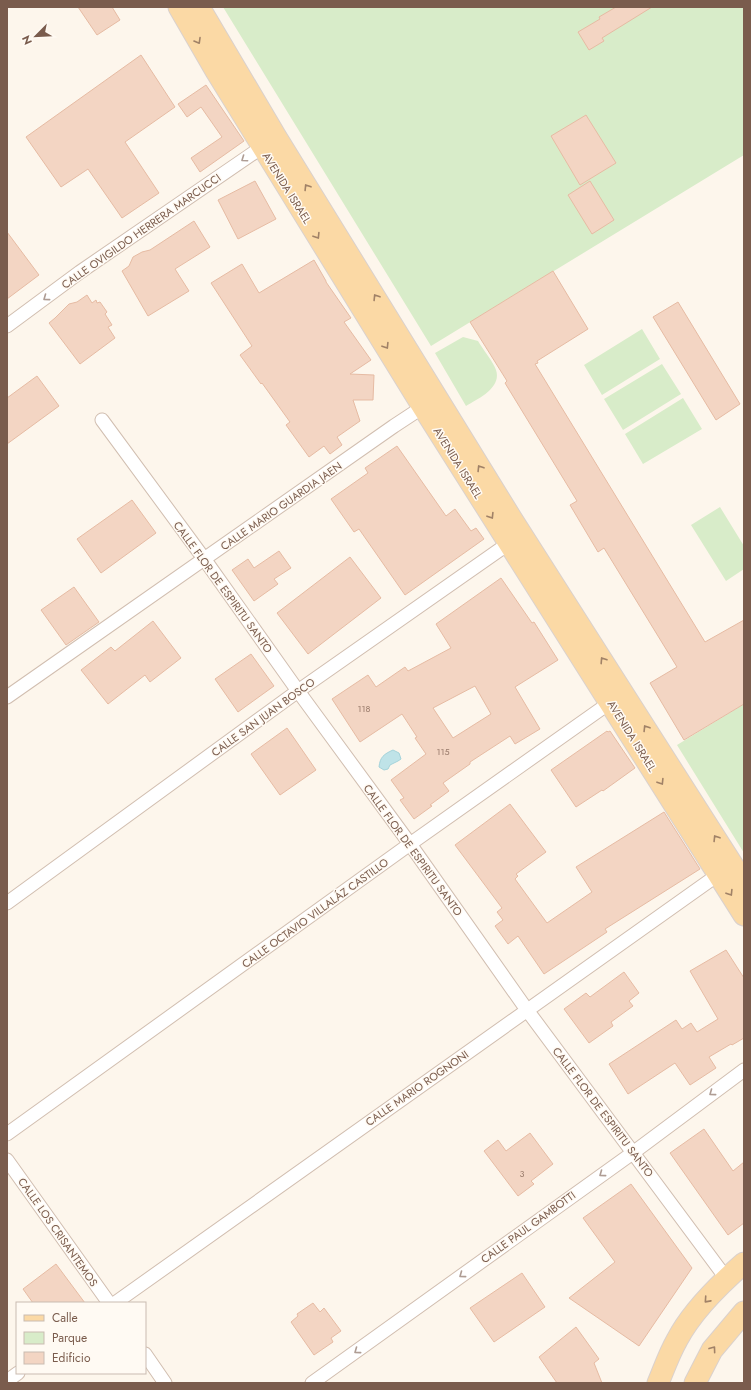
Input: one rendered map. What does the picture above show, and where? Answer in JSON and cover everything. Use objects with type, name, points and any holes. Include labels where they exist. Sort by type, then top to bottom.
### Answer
[{"type":"main road","name":"AVENIDA ISRAEL","points":[[179,7],[216,71],[269,142]]},
{"type":"main road","name":"AVENIDA ISRAEL","points":[[199,7],[269,142],[515,539],[617,698],[744,883]]},
{"type":"main road","name":"AVENIDA ISRAEL","points":[[617,698],[719,874],[744,914]]},
{"type":"main road","points":[[658,1383],[677,1340],[697,1310],[726,1278],[744,1263]]},
{"type":"main road","points":[[695,1383],[712,1350],[744,1312]]},
{"type":"street","name":"CALLE OVIGILDO HERRERA MARCUCCI","points":[[7,326],[80,272],[269,142]]},
{"type":"street","name":"CALLE MARIO GUARDIA JAEN","points":[[7,697],[430,402]]},
{"type":"street","name":"CALLE FLOR DE ESPIRITU SANTO","points":[[102,420],[410,844],[527,1010],[634,1152],[726,1278]]},
{"type":"street","name":"CALLE SAN JUAN BOSCO","points":[[8,899],[298,691],[515,539]]},
{"type":"street","name":"CALLE OCTAVIO VILLALÁZ CASTILLO","points":[[7,1134],[410,844],[617,698]]},
{"type":"street","name":"CALLE MARIO ROGNONI","points":[[116,1302],[719,874]]},
{"type":"street","name":"CALLE PAUL GAMBOTTI","points":[[312,1383],[634,1152],[744,1070]]},
{"type":"street","name":"CALLE LOS CRISANTEMOS","points":[[7,1160],[107,1302]]},
{"type":"street","points":[[146,1355],[165,1383]]},
{"type":"street","points":[[7,1381],[17,1374]]},
{"type":"green space","points":[[223,7],[744,7],[744,155],[431,346]]},
{"type":"green space","points":[[642,329],[660,359],[602,395],[584,365]]},
{"type":"green space","points":[[463,337],[478,341],[495,367],[497,376],[496,382],[488,392],[466,406],[435,353]]},
{"type":"green space","points":[[662,364],[681,394],[623,430],[604,399]]},
{"type":"green space","points":[[683,398],[702,429],[643,464],[625,434]]},
{"type":"green space","points":[[720,507],[744,546],[744,569],[726,581],[691,525]]},
{"type":"green space","points":[[744,704],[744,853],[677,745]]},
{"type":"water","points":[[393,750],[399,753],[401,759],[390,765],[388,769],[384,770],[379,767],[383,756]]},
{"type":"building","points":[[78,7],[112,7],[120,20],[97,35]]},
{"type":"building","points":[[616,7],[652,7],[602,38],[604,41],[589,50],[578,32],[600,19],[599,17]]},
{"type":"building","points":[[141,55],[175,107],[125,142],[159,193],[122,218],[88,169],[61,187],[26,137]]},
{"type":"building","points":[[206,85],[244,141],[200,172],[191,158],[222,137],[201,107],[187,117],[178,104]]},
{"type":"building","points":[[586,115],[616,163],[580,185],[551,136]]},
{"type":"building","points":[[255,181],[276,219],[238,239],[218,200]]},
{"type":"building","points":[[590,181],[614,220],[592,234],[568,195]]},
{"type":"building","points":[[194,221],[210,247],[175,269],[189,291],[148,316],[122,271],[129,266],[133,257],[150,250]]},
{"type":"building","points":[[7,232],[39,275],[7,299]]},
{"type":"building","points":[[314,260],[326,282],[351,318],[344,322],[371,360],[350,374],[374,375],[373,400],[353,400],[360,421],[337,437],[342,445],[330,454],[324,446],[309,457],[286,425],[290,422],[240,355],[252,346],[211,283],[242,264],[259,293]]},
{"type":"building","points":[[553,271],[588,329],[537,361],[538,363],[535,364],[705,642],[744,620],[744,704],[684,740],[650,683],[677,667],[604,548],[598,552],[570,505],[577,501],[505,383],[507,381],[470,322]]},
{"type":"building","points":[[87,295],[92,303],[96,300],[97,303],[100,302],[107,312],[105,314],[112,325],[108,327],[115,338],[80,364],[49,323],[69,304],[77,302]]},
{"type":"building","points":[[678,302],[740,404],[716,420],[653,317]]},
{"type":"building","points":[[37,376],[59,406],[7,444],[7,398]]},
{"type":"building","points":[[397,446],[446,516],[455,509],[471,531],[476,528],[484,539],[405,595],[359,529],[354,532],[331,499],[368,473],[365,468]]},
{"type":"building","points":[[132,500],[156,533],[101,573],[77,539]]},
{"type":"building","points":[[279,551],[291,568],[274,579],[278,584],[254,601],[232,570],[248,559],[254,568]]},
{"type":"building","points":[[350,557],[381,598],[308,654],[277,613]]},
{"type":"building","points":[[501,578],[532,623],[534,622],[558,660],[515,687],[540,729],[515,744],[510,736],[470,762],[470,764],[443,783],[449,791],[414,819],[400,800],[404,798],[391,780],[426,754],[415,738],[417,737],[402,714],[360,742],[332,699],[368,675],[376,687],[405,667],[408,671],[451,648],[436,624]],"holes":[[[475,686],[491,714],[453,738],[433,708]]]},
{"type":"building","points":[[74,587],[99,622],[66,645],[41,610]]},
{"type":"building","points":[[153,621],[181,658],[150,682],[145,675],[108,704],[81,670],[111,647],[115,651]]},
{"type":"building","points":[[251,654],[274,686],[238,712],[215,679]]},
{"type":"building","points":[[287,728],[316,770],[280,795],[251,754]]},
{"type":"building","points":[[607,731],[610,731],[635,768],[603,791],[602,790],[576,807],[551,770]]},
{"type":"building","points":[[510,804],[546,852],[516,874],[518,876],[515,879],[547,923],[592,892],[576,867],[664,812],[700,869],[605,929],[607,932],[544,974],[518,936],[508,944],[495,926],[503,920],[497,912],[502,908],[455,845]]},
{"type":"building","points":[[726,950],[744,978],[744,1038],[709,1057],[716,1068],[690,1085],[675,1063],[628,1094],[609,1064],[676,1020],[682,1029],[691,1023],[697,1032],[718,1019],[690,971]]},
{"type":"building","points":[[624,972],[639,993],[629,1001],[633,1006],[611,1022],[613,1026],[589,1043],[564,1009],[586,993],[590,997]]},
{"type":"building","points":[[704,1129],[733,1171],[744,1162],[744,1223],[728,1235],[670,1153]]},
{"type":"building","points":[[530,1133],[553,1164],[531,1181],[534,1184],[518,1196],[484,1151],[498,1140],[506,1151]]},
{"type":"building","points":[[631,1184],[692,1268],[639,1346],[569,1298],[615,1262],[583,1218]]},
{"type":"building","points":[[56,1264],[84,1302],[32,1302],[23,1289]]},
{"type":"building","points":[[522,1273],[545,1307],[494,1342],[470,1308]]},
{"type":"building","points":[[313,1303],[320,1312],[324,1308],[341,1331],[331,1338],[333,1342],[314,1355],[291,1322],[298,1316],[297,1314]]},
{"type":"building","points":[[576,1327],[599,1359],[594,1363],[602,1383],[557,1383],[539,1357]]}]
